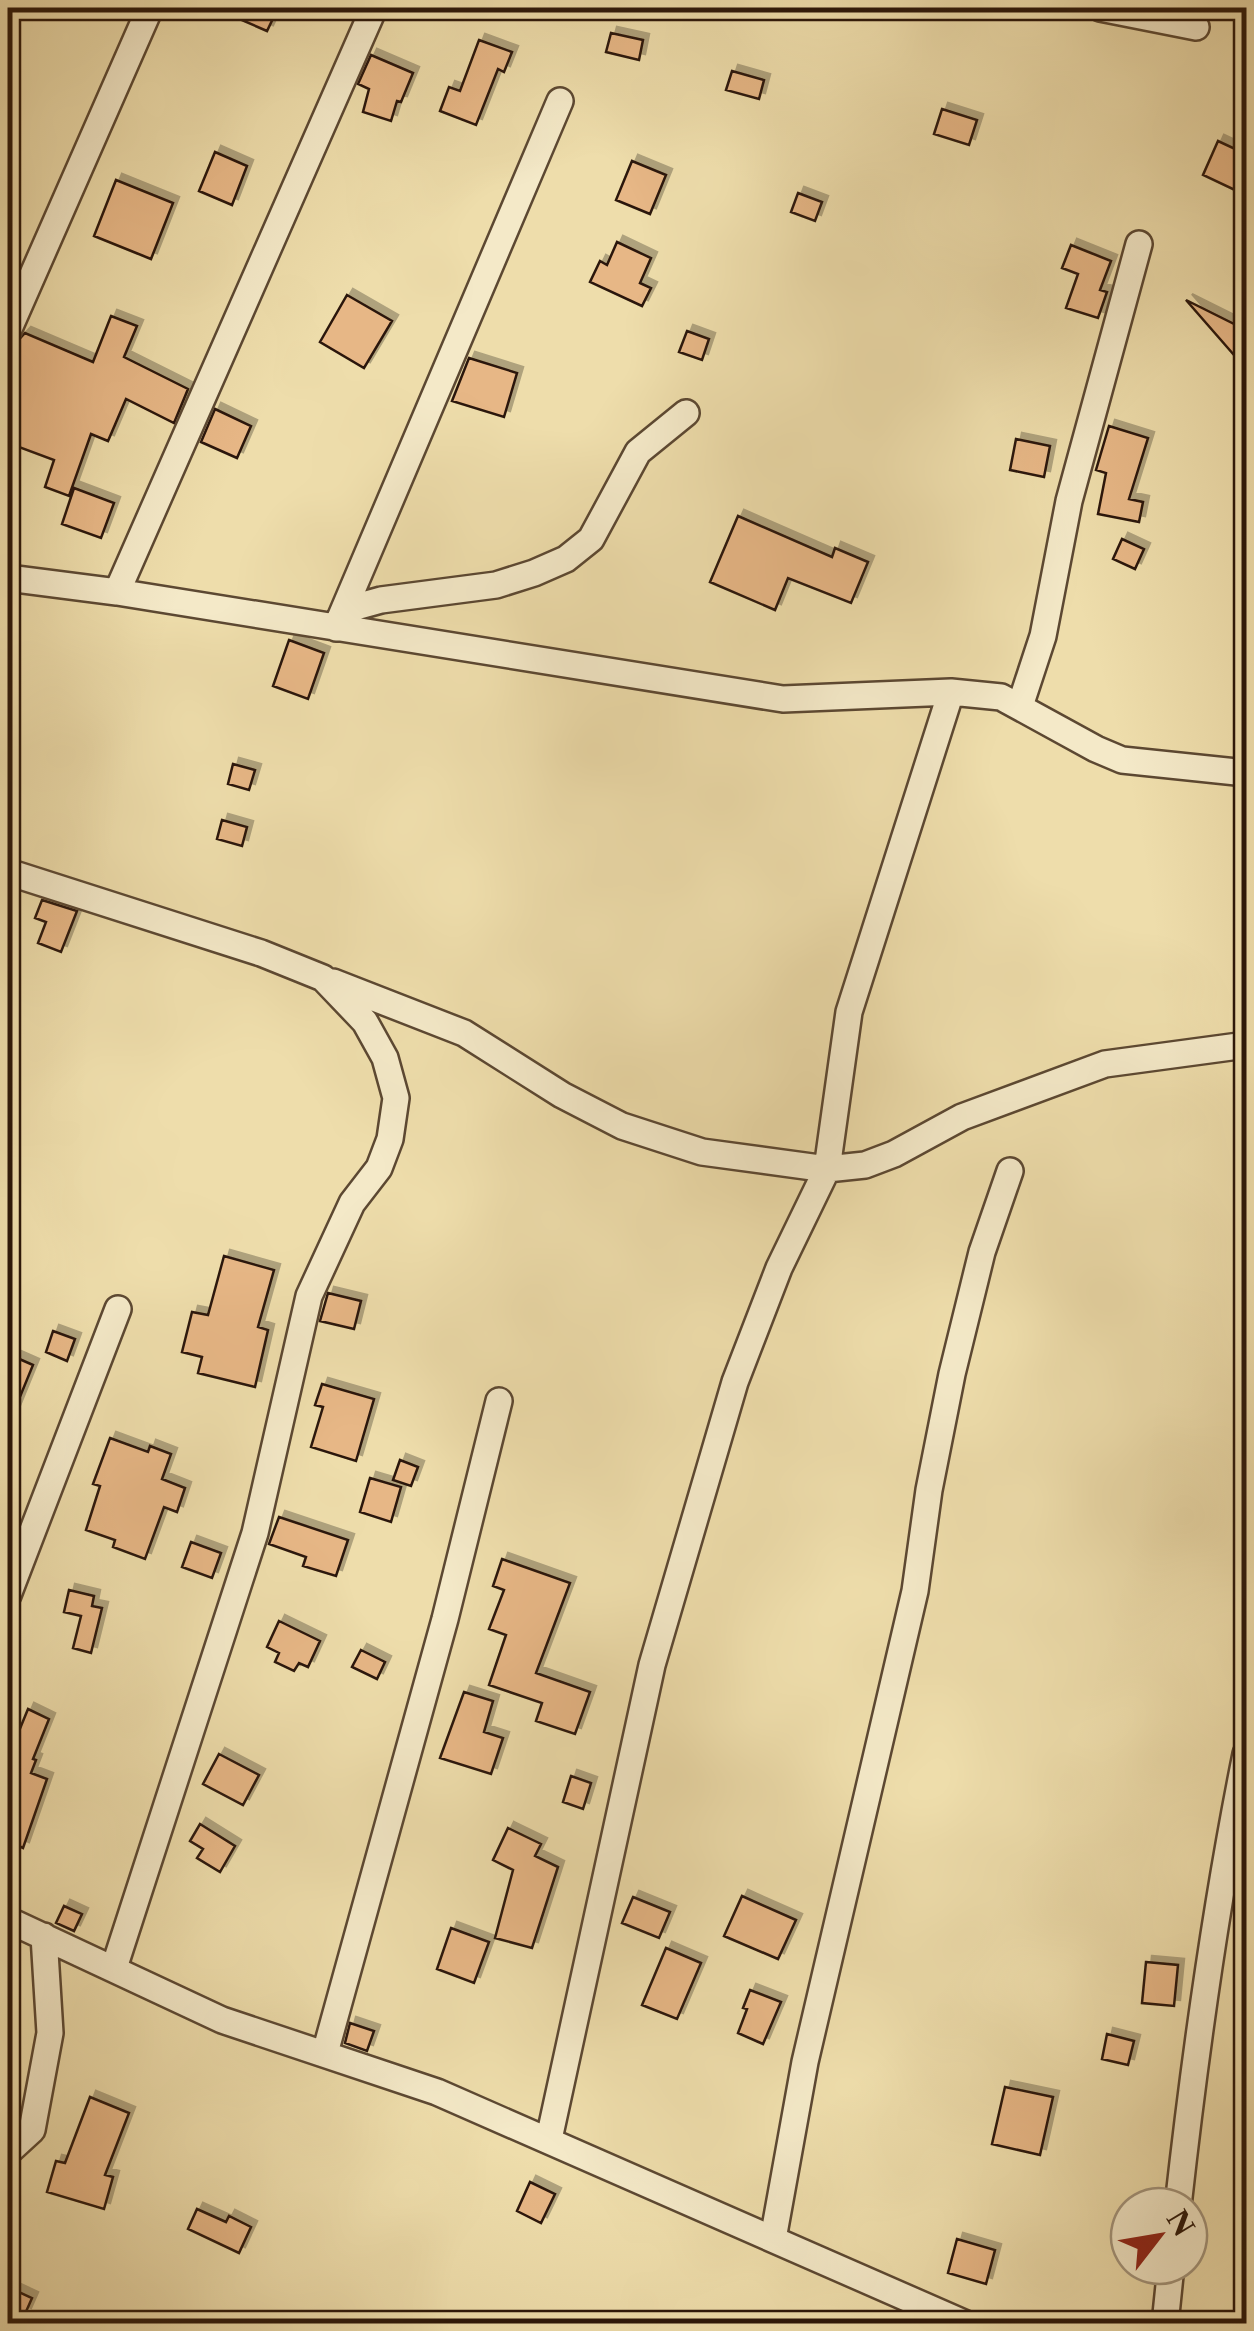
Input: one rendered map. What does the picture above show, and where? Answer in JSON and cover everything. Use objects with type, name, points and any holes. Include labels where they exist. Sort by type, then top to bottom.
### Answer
[{"type":"street","points":[[8,330],[150,8]]},
{"type":"street","points":[[117,592],[374,8]]},
{"type":"street","points":[[1100,8],[1196,27]]},
{"type":"street","points":[[340,619],[560,101]]},
{"type":"street","points":[[1020,706],[1039,649],[1068,501],[1140,244]]},
{"type":"street","points":[[340,619],[381,600],[496,585],[566,559],[592,539],[638,452],[686,412]]},
{"type":"street","points":[[8,578],[340,619],[783,699],[951,692],[1001,697],[1122,760],[1246,773]]},
{"type":"street","points":[[549,2139],[668,1606],[735,1382],[779,1268],[827,1168],[848,1012],[951,692]]},
{"type":"street","points":[[8,872],[261,953],[464,1034],[562,1095],[622,1126],[702,1152],[827,1168],[865,1165],[1032,1088],[1105,1064],[1246,1045]]},
{"type":"street","points":[[114,1968],[255,1533],[309,1296],[352,1203],[379,1168],[390,1139],[396,1098],[385,1058],[365,1022],[324,978]]},
{"type":"street","points":[[773,2239],[805,2062],[914,1591],[952,1374],[982,1252],[1010,1171]]},
{"type":"street","points":[[8,1595],[118,1309]]},
{"type":"street","points":[[325,2052],[440,1638],[499,1401]]},
{"type":"street","points":[[1180,2186],[1223,1870],[1246,1754]]},
{"type":"street","points":[[1223,1870],[1246,1828]]},
{"type":"street","points":[[8,1920],[222,2020],[437,2092],[966,2324]]},
{"type":"street","points":[[8,2152],[32,2130],[50,2033],[44,1936]]},
{"type":"street","points":[[1165,2324],[1170,2286]]},
{"type":"building","points":[[214,8],[278,8],[267,31]]},
{"type":"building","points":[[611,33],[643,40],[639,60],[606,52]]},
{"type":"building","points":[[479,40],[512,52],[504,72],[498,69],[476,125],[440,111],[449,87],[460,91]]},
{"type":"building","points":[[371,55],[413,73],[391,121],[363,112],[369,89],[358,84]]},
{"type":"building","points":[[732,71],[764,80],[759,99],[726,90]]},
{"type":"building","points":[[942,109],[977,120],[969,145],[934,134]]},
{"type":"building","points":[[1218,141],[1246,154],[1246,170],[1237,191],[1203,175]]},
{"type":"building","points":[[215,152],[247,166],[232,205],[199,191]]},
{"type":"building","points":[[632,161],[666,175],[650,214],[616,200]]},
{"type":"building","points":[[116,180],[173,203],[151,259],[94,236]]},
{"type":"building","points":[[798,193],[822,202],[815,221],[791,212]]},
{"type":"building","points":[[617,242],[651,258],[640,283],[651,288],[642,306],[590,282],[600,261],[607,265]]},
{"type":"building","points":[[1071,245],[1111,261],[1100,290],[1107,292],[1098,318],[1066,308],[1078,274],[1062,268]]},
{"type":"building","points":[[347,295],[392,321],[364,368],[320,342]]},
{"type":"building","points":[[1186,300],[1234,324],[1246,337],[1246,344],[1234,355]]},
{"type":"building","points":[[111,316],[137,326],[124,357],[188,389],[174,423],[126,399],[108,441],[91,434],[69,496],[45,487],[54,460],[8,443],[8,360],[13,346],[25,333],[93,362]]},
{"type":"building","points":[[687,331],[709,339],[702,360],[679,352]]},
{"type":"building","points":[[469,358],[517,373],[504,417],[452,401]]},
{"type":"building","points":[[215,409],[251,426],[237,458],[201,442]]},
{"type":"building","points":[[1109,426],[1148,438],[1129,499],[1143,502],[1139,522],[1098,514],[1106,473],[1096,470]]},
{"type":"building","points":[[1016,439],[1050,446],[1044,477],[1010,470]]},
{"type":"building","points":[[74,488],[114,503],[101,538],[62,524]]},
{"type":"building","points":[[738,516],[832,557],[835,548],[868,562],[851,603],[788,578],[775,610],[710,582]]},
{"type":"building","points":[[1122,539],[1144,549],[1135,569],[1113,559]]},
{"type":"building","points":[[289,640],[324,653],[308,699],[273,686]]},
{"type":"building","points":[[233,764],[255,770],[249,790],[228,784]]},
{"type":"building","points":[[222,820],[247,827],[242,846],[217,839]]},
{"type":"building","points":[[42,900],[77,911],[61,952],[38,943],[46,922],[35,918]]},
{"type":"building","points":[[224,1256],[274,1270],[258,1327],[268,1330],[255,1387],[198,1373],[202,1357],[182,1352],[192,1312],[208,1315]]},
{"type":"building","points":[[328,1293],[361,1301],[354,1329],[320,1321]]},
{"type":"building","points":[[53,1331],[75,1339],[67,1361],[46,1352]]},
{"type":"building","points":[[8,1354],[33,1365],[8,1426]]},
{"type":"building","points":[[322,1384],[374,1399],[356,1461],[311,1447],[323,1407],[315,1405]]},
{"type":"building","points":[[110,1438],[148,1452],[150,1446],[171,1454],[162,1479],[185,1488],[177,1512],[164,1507],[145,1559],[113,1547],[115,1540],[86,1530],[100,1486],[93,1484]]},
{"type":"building","points":[[400,1460],[418,1467],[411,1486],[393,1480]]},
{"type":"building","points":[[370,1478],[401,1487],[391,1522],[360,1512]]},
{"type":"building","points":[[279,1517],[348,1540],[336,1576],[303,1566],[306,1557],[269,1544]]},
{"type":"building","points":[[191,1542],[221,1553],[212,1578],[182,1567]]},
{"type":"building","points":[[502,1559],[570,1583],[536,1673],[590,1692],[575,1734],[536,1721],[542,1703],[489,1685],[506,1635],[489,1629],[504,1590],[493,1586]]},
{"type":"building","points":[[69,1590],[94,1596],[92,1606],[102,1608],[91,1653],[73,1648],[81,1616],[64,1612]]},
{"type":"building","points":[[279,1621],[320,1641],[308,1667],[299,1663],[294,1671],[275,1662],[279,1653],[267,1647]]},
{"type":"building","points":[[361,1650],[385,1662],[377,1679],[352,1667]]},
{"type":"building","points":[[464,1692],[493,1701],[484,1732],[503,1738],[491,1774],[440,1758]]},
{"type":"building","points":[[28,1709],[49,1719],[31,1773],[47,1779],[23,1848],[8,1841],[8,1758]]},
{"type":"building","points":[[219,1754],[259,1775],[243,1805],[203,1784]]},
{"type":"building","points":[[571,1776],[591,1783],[583,1809],[563,1802]]},
{"type":"building","points":[[200,1824],[235,1846],[220,1872],[197,1858],[203,1849],[190,1841]]},
{"type":"building","points":[[508,1828],[541,1844],[535,1856],[558,1867],[532,1948],[495,1938],[513,1870],[493,1860]]},
{"type":"building","points":[[742,1896],[796,1920],[778,1959],[724,1936]]},
{"type":"building","points":[[633,1897],[670,1912],[659,1938],[622,1923]]},
{"type":"building","points":[[64,1906],[82,1914],[74,1931],[56,1923]]},
{"type":"building","points":[[451,1928],[489,1942],[474,1983],[437,1969]]},
{"type":"building","points":[[666,1948],[701,1963],[677,2019],[642,2005]]},
{"type":"building","points":[[1146,1962],[1178,1965],[1174,2006],[1142,2003]]},
{"type":"building","points":[[750,1990],[781,2002],[763,2044],[738,2033]]},
{"type":"building","points":[[350,2023],[374,2031],[367,2051],[345,2043]]},
{"type":"building","points":[[1107,2034],[1134,2041],[1128,2065],[1102,2059]]},
{"type":"building","points":[[1005,2087],[1053,2097],[1040,2155],[992,2144]]},
{"type":"building","points":[[90,2097],[129,2113],[105,2175],[113,2177],[104,2209],[47,2192],[56,2161],[65,2163]]},
{"type":"building","points":[[530,2182],[555,2194],[541,2223],[517,2211]]},
{"type":"building","points":[[197,2209],[226,2222],[229,2216],[251,2227],[239,2253],[188,2229]]},
{"type":"building","points":[[957,2239],[995,2250],[986,2284],[948,2273]]},
{"type":"building","points":[[8,2287],[32,2298],[25,2314],[8,2307]]}]
